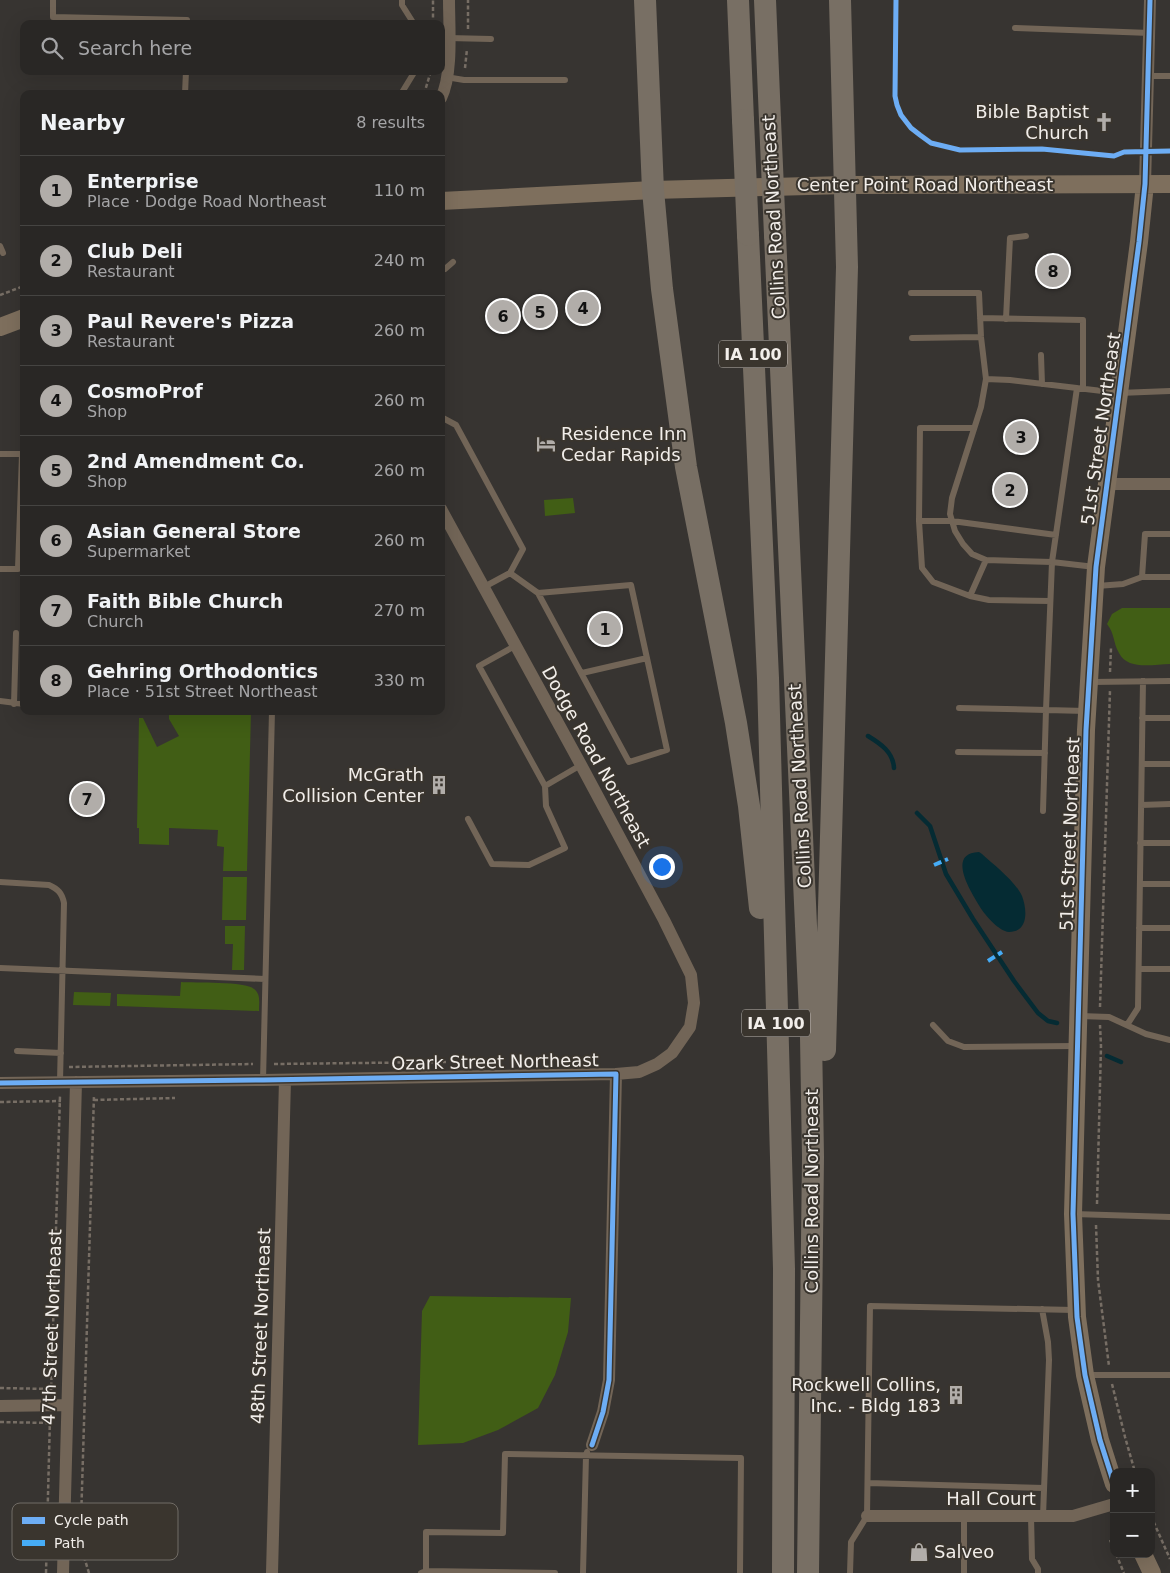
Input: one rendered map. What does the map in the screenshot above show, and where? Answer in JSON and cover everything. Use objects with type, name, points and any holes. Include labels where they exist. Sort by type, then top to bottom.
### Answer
[{"type":"highway","points":[[645,0],[653,190],[662,289],[686,467],[736,724],[755,859],[770,1028],[784,1269]]},
{"type":"highway","name":"Collins Road Northeast","points":[[738,0],[768,688],[784,1269],[783,1573]]},
{"type":"highway","name":"Collins Road Northeast","points":[[765,0],[811,1037],[813,1157],[808,1573]]},
{"type":"highway","points":[[813,1157],[824,1079],[848,267],[840,0]]},
{"type":"street","points":[[444,90],[449,0]]},
{"type":"street","points":[[1145,184],[1150,0]]},
{"type":"street","name":"51st Street Northeast","points":[[1110,1471],[1100,1440],[1085,1375],[1076,1310],[1073,1214],[1078,1016],[1087,711],[1096,567],[1145,184]]},
{"type":"street","name":"Center Point Road Northeast","points":[[445,201],[653,190],[845,185],[1170,184]]},
{"type":"street","points":[[0,327],[20,320]]},
{"type":"street","points":[[1106,484],[1170,484]]},
{"type":"street","name":"Dodge Road Northeast","points":[[445,516],[582,765],[692,975],[694,1004],[690,1027],[672,1053],[657,1064],[639,1072],[616,1074]]},
{"type":"street","name":"Ozark Street Northeast","points":[[0,1083],[616,1074],[609,1380],[603,1412],[589,1450]]},
{"type":"street","name":"48th Street Northeast","points":[[272,1573],[285,1080]]},
{"type":"street","name":"47th Street Northeast","points":[[65,1503],[76,1082]]},
{"type":"street","points":[[0,1406],[67,1405]]},
{"type":"street","name":"Hall Court","points":[[867,1516],[1073,1516],[1110,1505]]},
{"type":"street","points":[[1145,1558],[1152,1573]]},
{"type":"street","name":"47th Street Northeast","points":[[63,1560],[63,1573]]},
{"type":"lane","points":[[53,0],[53,17],[187,20]]},
{"type":"lane","points":[[402,0],[402,5],[411,20]]},
{"type":"lane","points":[[1015,28],[1150,33]]},
{"type":"lane","points":[[448,38],[491,39]]},
{"type":"lane","points":[[185,90],[186,75]]},
{"type":"lane","points":[[403,90],[413,75]]},
{"type":"lane","points":[[1148,76],[1170,76]]},
{"type":"lane","points":[[446,77],[464,80],[565,80]]},
{"type":"lane","points":[[1006,319],[1010,238],[1026,236]]},
{"type":"lane","points":[[0,246],[3,253]]},
{"type":"lane","points":[[445,269],[453,262]]},
{"type":"lane","points":[[911,293],[978,293],[986,379],[981,407],[952,498],[950,514],[955,531],[963,544],[972,554],[986,560],[1052,562],[1096,567]]},
{"type":"lane","points":[[980,318],[1083,320],[1080,388],[1052,562],[1043,812]]},
{"type":"lane","points":[[912,338],[981,336]]},
{"type":"lane","points":[[1041,354],[1042,384]]},
{"type":"lane","points":[[986,379],[1010,380],[1119,393],[1170,391]]},
{"type":"lane","points":[[445,419],[456,425],[523,549],[510,573],[484,587]]},
{"type":"lane","points":[[974,428],[920,428],[919,521],[922,568],[933,582],[970,596],[989,600],[1050,601]]},
{"type":"lane","points":[[0,454],[20,454]]},
{"type":"lane","points":[[919,521],[952,521],[1056,535]]},
{"type":"lane","points":[[0,569],[18,569],[20,523]]},
{"type":"lane","points":[[1142,577],[1145,534],[1170,534]]},
{"type":"lane","points":[[970,596],[986,560]]},
{"type":"lane","points":[[510,573],[538,593],[629,762],[667,750],[631,585],[538,593]]},
{"type":"lane","points":[[1095,586],[1123,584],[1142,577],[1170,577]]},
{"type":"lane","points":[[14,704],[16,633]]},
{"type":"lane","points":[[468,819],[492,864],[529,865],[565,848],[546,806],[545,786],[479,666],[515,646]]},
{"type":"lane","points":[[582,673],[647,658]]},
{"type":"lane","points":[[1089,682],[1170,681]]},
{"type":"lane","points":[[1127,1026],[1138,1008],[1142,682]]},
{"type":"lane","points":[[0,702],[20,704]]},
{"type":"lane","points":[[959,708],[1087,711]]},
{"type":"lane","points":[[263,1080],[272,715]]},
{"type":"lane","points":[[1142,718],[1170,718]]},
{"type":"lane","points":[[958,752],[1045,753]]},
{"type":"lane","points":[[1142,764],[1170,764]]},
{"type":"lane","points":[[545,786],[582,765]]},
{"type":"lane","points":[[1141,805],[1170,804]]},
{"type":"lane","points":[[1140,843],[1170,843]]},
{"type":"lane","points":[[0,882],[49,885],[56,888],[62,894],[64,902],[60,1082]]},
{"type":"lane","points":[[1140,884],[1170,884]]},
{"type":"lane","points":[[1139,928],[1170,928]]},
{"type":"lane","points":[[0,968],[265,979]]},
{"type":"lane","points":[[1139,969],[1170,969]]},
{"type":"lane","points":[[1078,1016],[1109,1017],[1146,1034],[1170,1040]]},
{"type":"lane","points":[[933,1025],[948,1041],[964,1047],[1078,1046]]},
{"type":"lane","points":[[17,1052],[61,1053]]},
{"type":"lane","points":[[1073,1214],[1170,1217]]},
{"type":"lane","points":[[850,1573],[851,1542],[867,1516],[870,1306],[1076,1310]]},
{"type":"lane","points":[[1038,1573],[1038,1569],[1032,1559],[1037,1516],[1044,1488],[1049,1360],[1048,1342],[1042,1310]]},
{"type":"lane","points":[[1085,1375],[1170,1375]]},
{"type":"lane","points":[[583,1573],[589,1450]]},
{"type":"lane","points":[[555,1573],[424,1572],[426,1532],[503,1533],[504,1454],[589,1450],[741,1458],[740,1573]]},
{"type":"lane","points":[[868,1483],[1044,1488]]},
{"type":"lane","points":[[964,1516],[964,1573]]},
{"type":"path","points":[[433,0],[433,20]]},
{"type":"path","points":[[425,90],[430,75]]},
{"type":"path","points":[[0,295],[20,288]]},
{"type":"path","points":[[1111,648],[1096,1214],[1100,1312],[1110,1375],[1134,1468]]},
{"type":"path","points":[[60,1067],[446,1062]]},
{"type":"path","points":[[82,1503],[94,1095]]},
{"type":"path","points":[[51,1397],[60,1096]]},
{"type":"path","points":[[88,1100],[175,1098]]},
{"type":"path","points":[[0,1102],[65,1101]]},
{"type":"path","points":[[0,1388],[51,1389]]},
{"type":"path","points":[[48,1503],[50,1416]]},
{"type":"path","points":[[0,1422],[50,1423]]},
{"type":"path","points":[[1155,1525],[1170,1559]]},
{"type":"path","points":[[1118,1558],[1124,1573]]},
{"type":"path","points":[[46,1560],[46,1573]]},
{"type":"path","points":[[85,1560],[89,1573]]},
{"type":"green space","points":[[573,498],[575,513],[545,516],[544,500]]},
{"type":"green space","points":[[1122,608],[1170,608],[1170,664],[1142,665],[1123,659],[1107,624],[1112,614]]},
{"type":"green space","points":[[169,715],[251,715],[247,871],[223,871],[224,847],[217,846],[218,830],[169,828],[169,845],[139,844],[139,828],[137,828],[139,718],[143,718],[157,747],[179,736],[169,719]]},
{"type":"green space","points":[[223,877],[247,877],[246,920],[222,920]]},
{"type":"green space","points":[[225,926],[245,926],[244,970],[232,970],[233,944],[225,944]]},
{"type":"green space","points":[[181,982],[249,986],[258,993],[259,1011],[117,1006],[117,994],[180,996]]},
{"type":"green space","points":[[74,992],[111,993],[110,1006],[73,1005]]},
{"type":"green space","points":[[430,1296],[571,1298],[568,1332],[555,1375],[538,1408],[498,1430],[463,1443],[418,1445],[422,1311]]},
{"type":"water","points":[[979,852],[1009,879],[1022,896],[1025,907],[1025,919],[1016,931],[1005,931],[994,923],[982,910],[968,886],[962,867],[964,860],[969,854]]},
{"type":"waterway","points":[[868,736],[882,745],[889,753],[894,768]]},
{"type":"waterway","points":[[917,813],[930,826],[946,874],[1014,981],[1038,1013],[1048,1021],[1057,1023]]},
{"type":"waterway","points":[[1107,1056],[1121,1062]]},
{"type":"marked path","points":[[934,865],[948,859]]},
{"type":"marked path","points":[[988,961],[1002,952]]},
{"type":"cycle path","points":[[896,0],[895,96],[897,105],[901,115],[911,128],[931,143],[960,150],[1042,149],[1114,156],[1124,152],[1170,151]]},
{"type":"cycle path","points":[[1110,1471],[1100,1440],[1085,1375],[1077,1317],[1073,1214],[1086,730],[1096,567],[1145,184],[1150,0]]},
{"type":"cycle path","points":[[0,1083],[616,1074],[609,1380],[603,1412],[592,1445]]},
{"type":"place","name":"Bible Baptist Church","points":[[1104,122]]},
{"type":"place","name":"Gehring Orthodontics","points":[[1053,271]]},
{"type":"place","name":"CosmoProf","points":[[583,308]]},
{"type":"place","name":"2nd Amendment Co.","points":[[540,312]]},
{"type":"place","name":"Asian General Store","points":[[503,316]]},
{"type":"place","name":"Paul Revere's Pizza","points":[[1021,437]]},
{"type":"place","name":"Residence Inn Cedar Rapids","points":[[546,444]]},
{"type":"place","name":"Club Deli","points":[[1010,490]]},
{"type":"place","name":"Enterprise","points":[[605,629]]},
{"type":"place","name":"McGrath Collision Center","points":[[439,785]]},
{"type":"place","name":"Faith Bible Church","points":[[87,799]]},
{"type":"place","name":"Rockwell Collins, Inc. - Bldg 183","points":[[956,1395]]},
{"type":"place","name":"Salveo","points":[[919,1552]]}]
